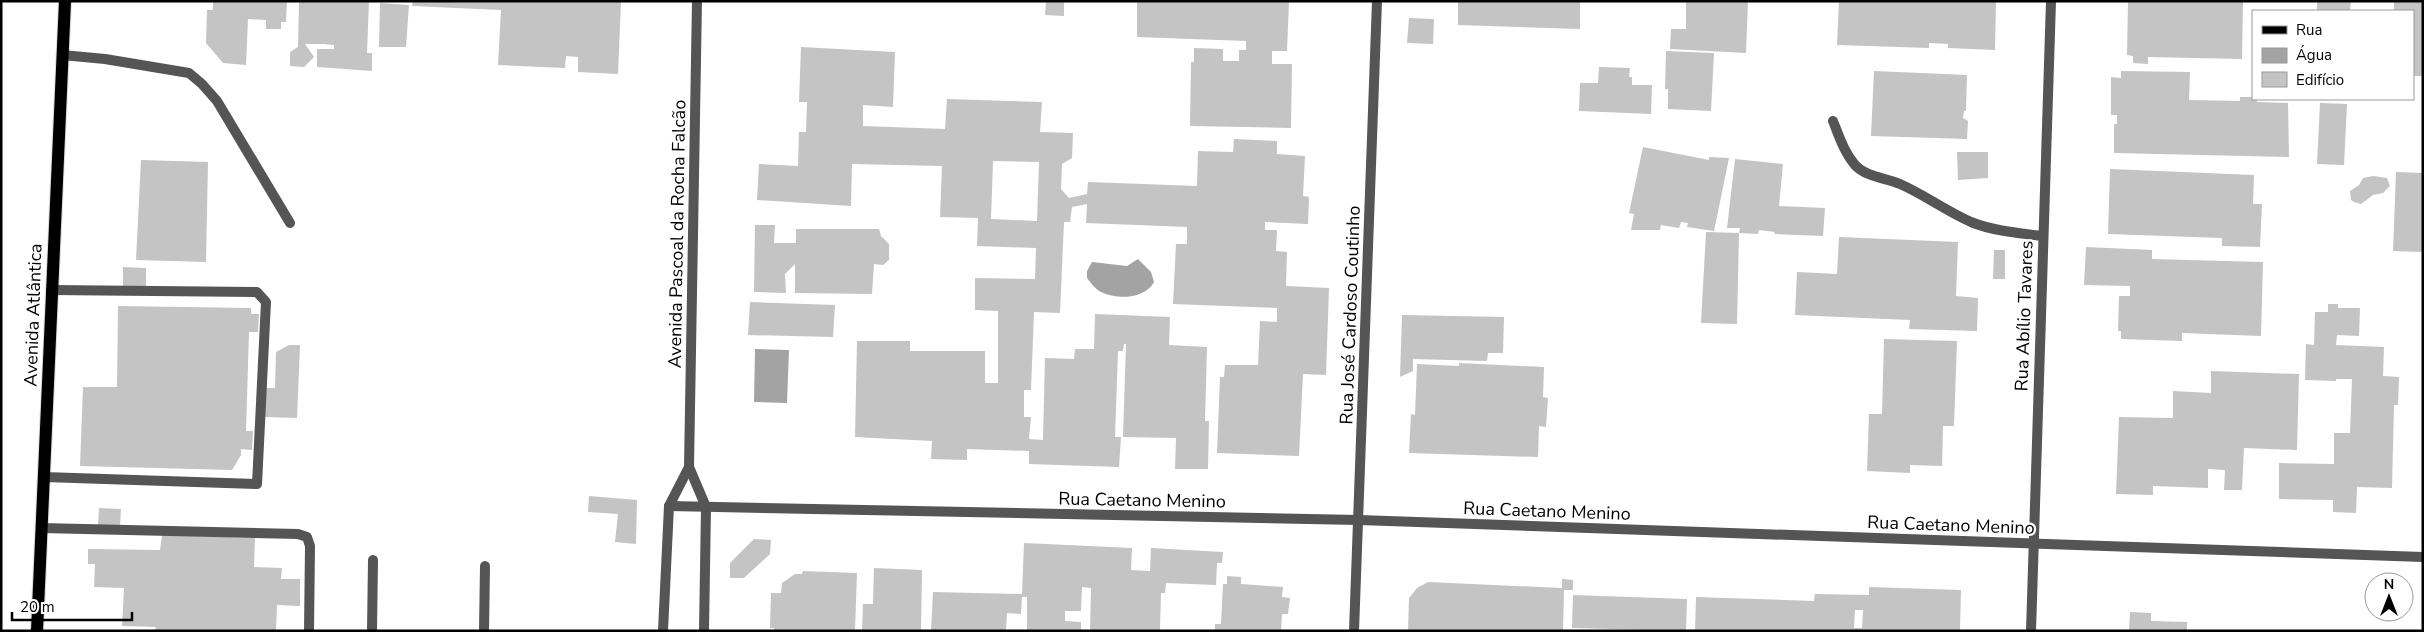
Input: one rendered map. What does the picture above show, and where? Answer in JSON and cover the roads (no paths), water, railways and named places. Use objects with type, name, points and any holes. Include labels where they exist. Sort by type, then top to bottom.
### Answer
[{"type":"main road","name":"Avenida Atlântica","points":[[37,631],[65,1]]},
{"type":"street","name":"Avenida Pascoal da Rocha Falcão","points":[[697,1],[689,467],[706,507],[704,631]]},
{"type":"street","name":"Rua José Cardoso Coutinho","points":[[1354,631],[1377,1]]},
{"type":"street","name":"Rua Abílio Tavares","points":[[2031,631],[2042,236],[2051,1]]},
{"type":"street","points":[[62,55],[105,59],[189,73],[218,101],[290,223]]},
{"type":"street","points":[[1833,120],[1844,148],[1856,166],[1871,175],[1890,180],[1918,192],[1972,222],[1994,229],[2042,236]]},
{"type":"street","points":[[44,477],[257,484],[266,302],[257,292],[51,290]]},
{"type":"street","name":"Avenida Pascoal da Rocha Falcão","points":[[663,631],[669,506],[689,467]]},
{"type":"street","name":"Rua Caetano Menino","points":[[669,506],[1359,520],[2423,558]]},
{"type":"street","points":[[41,528],[298,534],[307,537],[310,546],[309,631]]},
{"type":"street","points":[[372,631],[373,560]]},
{"type":"street","points":[[484,631],[485,566]]},
{"type":"water","points":[[1138,259],[1151,272],[1154,282],[1150,288],[1137,295],[1122,297],[1108,295],[1093,286],[1087,278],[1087,271],[1092,262],[1127,266]]},
{"type":"water","points":[[755,349],[789,350],[787,403],[754,402]]}]
